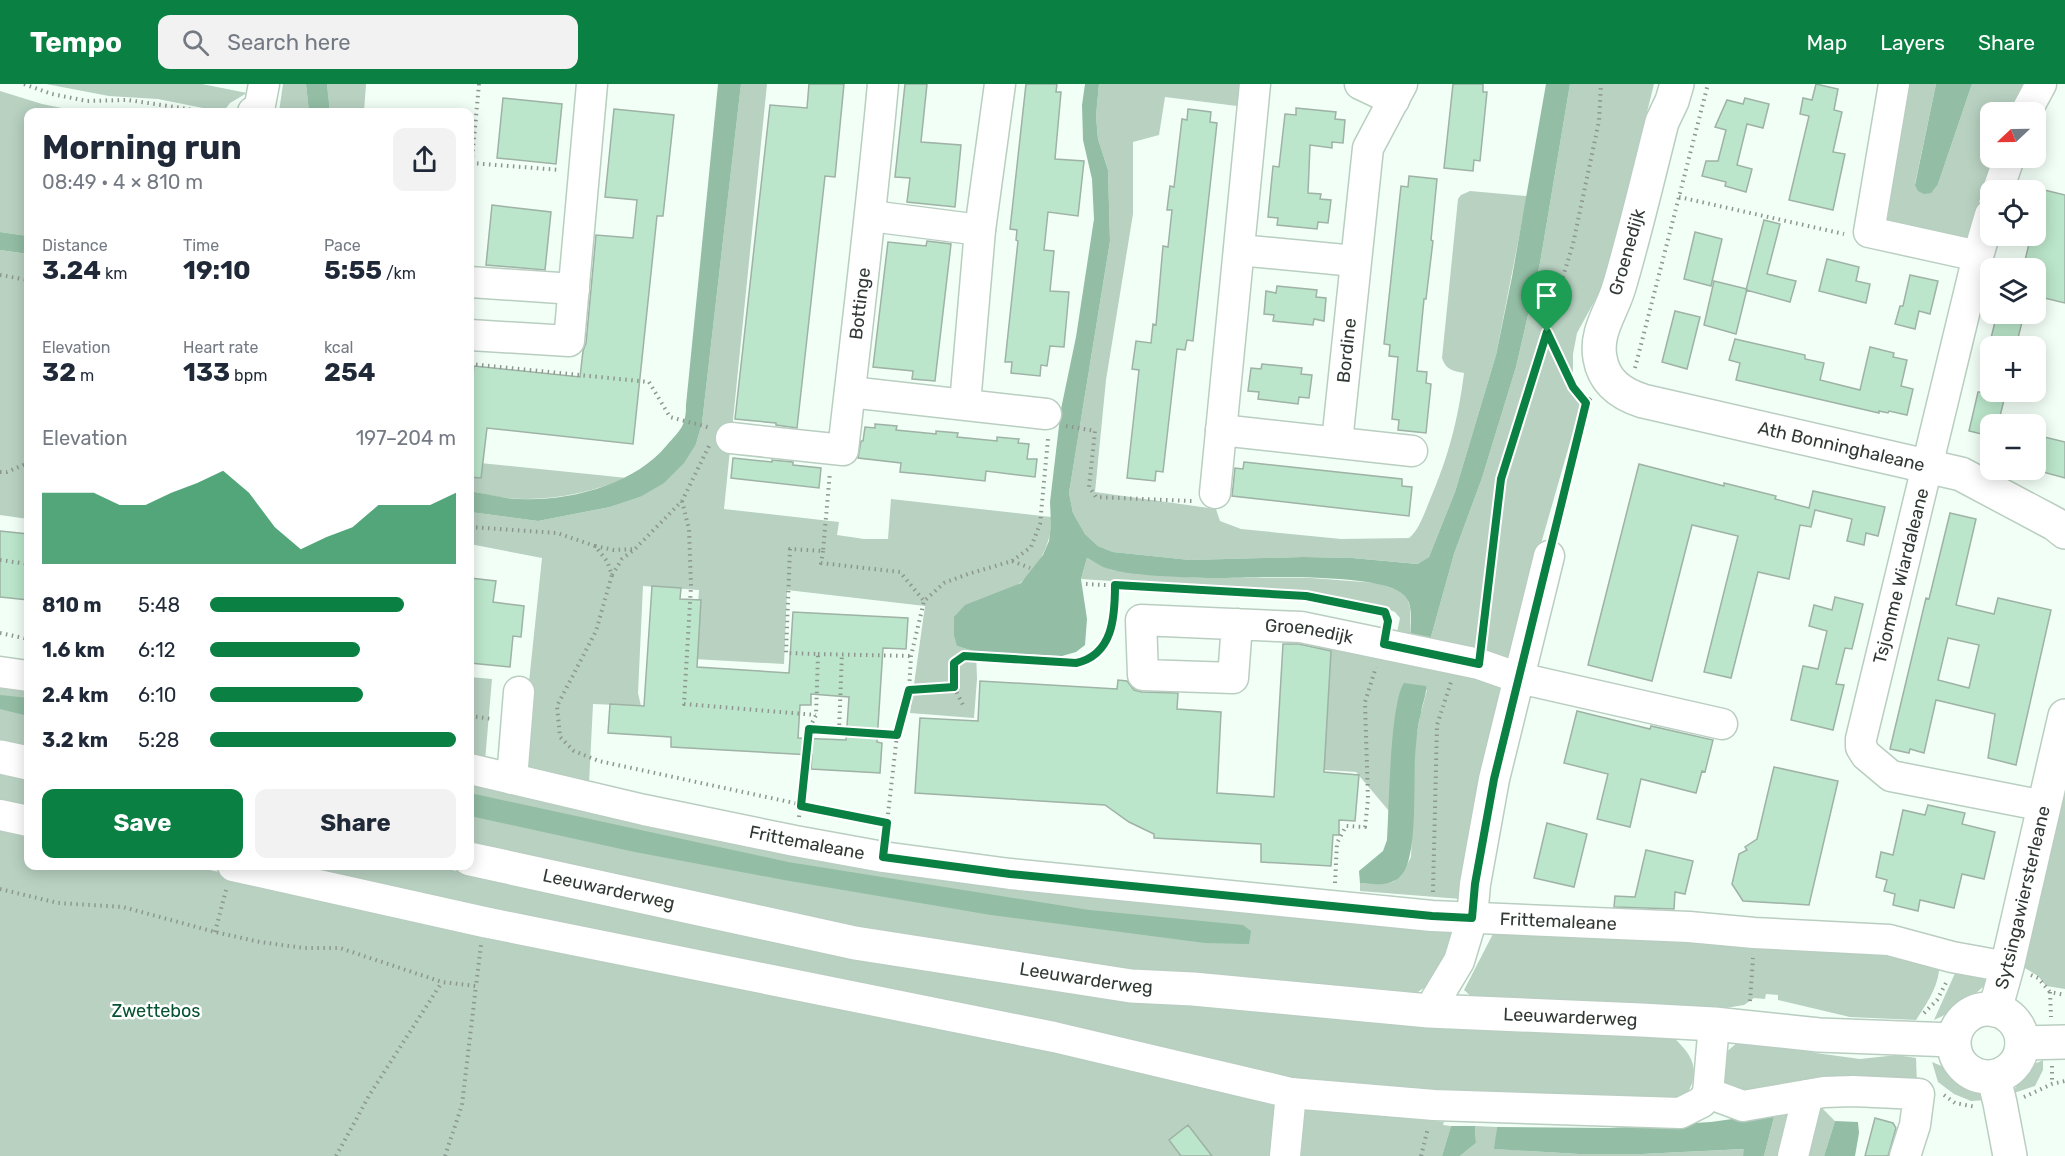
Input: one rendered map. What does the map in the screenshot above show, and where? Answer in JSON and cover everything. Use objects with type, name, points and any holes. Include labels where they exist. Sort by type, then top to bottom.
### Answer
[{"type":"main road","name":"Groenedijk","points":[[1662,122],[1662,99],[1665,84]]},
{"type":"main road","name":"Groenedijk","points":[[1612,383],[1600,358],[1600,338],[1618,290],[1662,122],[1677,84]]},
{"type":"main road","name":"Ath Bonninghaleane","points":[[1612,383],[1620,391],[1643,401],[1961,474],[2055,524],[2065,532]]},
{"type":"main road","name":"Sytsingawiersterleane","points":[[1995,1010],[2007,968],[2044,806],[2060,759],[2065,716]]},
{"type":"main road","points":[[0,757],[24,762]]},
{"type":"main road","name":"Leeuwarderweg","points":[[474,860],[855,943],[1131,986],[1193,989],[1429,1011],[1714,1024],[1819,1035],[1953,1040]]},
{"type":"main road","points":[[1980,1010],[1995,1010],[2006,1014],[2021,1034],[2022,1044],[2018,1061],[2008,1072],[1994,1078],[1978,1077],[1964,1069],[1955,1056],[1953,1040],[1958,1026],[1967,1016],[1980,1010]]},
{"type":"main road","points":[[2022,1044],[2065,1042]]},
{"type":"main road","points":[[1994,1078],[2001,1103],[2010,1156]]},
{"type":"street","points":[[259,108],[264,84]]},
{"type":"street","points":[[474,335],[569,341],[592,84]]},
{"type":"street","name":"Bottinge","points":[[721,439],[843,450],[871,216],[883,84]]},
{"type":"street","points":[[965,404],[980,231],[1000,84]]},
{"type":"street","points":[[1215,493],[1255,84]]},
{"type":"street","name":"Bordine","points":[[1337,442],[1368,148],[1398,92],[1360,84]]},
{"type":"street","points":[[1894,84],[1869,232],[1978,256]]},
{"type":"street","points":[[2031,102],[2041,84]]},
{"type":"street","points":[[871,216],[980,231]]},
{"type":"street","name":"Tsjomme Wiardaleane","points":[[1981,246],[1861,739],[1866,755],[1891,776],[2044,806]]},
{"type":"street","points":[[1239,250],[1355,261]]},
{"type":"street","points":[[474,282],[574,289]]},
{"type":"street","points":[[850,392],[965,404],[1047,424]]},
{"type":"street","points":[[1221,430],[1412,452]]},
{"type":"street","points":[[1429,1011],[1459,962],[1472,918],[1475,884],[1494,779],[1549,556]]},
{"type":"street","name":"Groenedijk","points":[[1237,624],[1301,627],[1384,644],[1470,662],[1519,678],[1722,724]]},
{"type":"street","points":[[0,672],[24,675]]},
{"type":"street","points":[[512,779],[519,692]]},
{"type":"street","name":"Frittemaleane","points":[[474,770],[644,810],[795,841],[883,857],[1010,874],[1432,916],[1689,927],[1889,940],[2007,968]]},
{"type":"street","points":[[0,815],[24,820]]},
{"type":"street","points":[[251,870],[484,922],[1054,1036],[1291,1093],[1434,1105],[1680,1113],[1702,1102],[1708,1093],[1714,1024]]},
{"type":"street","points":[[1708,1093],[1743,1106],[1808,1095],[1853,1091],[1919,1094],[1915,1125],[1905,1156]]},
{"type":"street","points":[[1285,1156],[1291,1093]]},
{"type":"street","points":[[1793,1156],[1808,1095]]},
{"type":"path","points":[[24,84],[52,94],[87,101],[128,100],[181,108]]},
{"type":"path","points":[[474,133],[479,84]]},
{"type":"path","points":[[1432,916],[1436,837],[1437,725],[1443,703],[1470,662],[1501,479],[1573,244],[1599,120],[1601,84]]},
{"type":"path","points":[[1549,556],[1586,403],[1612,383],[1679,197],[1708,84]]},
{"type":"path","points":[[474,163],[584,172]]},
{"type":"path","points":[[1679,197],[1850,235],[1869,232]]},
{"type":"path","points":[[0,275],[24,279]]},
{"type":"path","points":[[1547,332],[1573,387],[1586,403]]},
{"type":"path","points":[[474,364],[649,382],[670,417],[702,424]]},
{"type":"path","points":[[883,857],[897,735],[909,690],[911,656],[924,601],[944,583],[1012,561],[1031,547],[1040,524],[1047,424]]},
{"type":"path","points":[[1083,429],[1095,431],[1089,487],[1096,497],[1193,501],[1215,493]]},
{"type":"path","points":[[721,439],[682,501],[635,549],[622,559],[612,575],[596,631],[558,706],[560,736],[574,751],[598,761],[887,823]]},
{"type":"path","points":[[0,472],[7,472],[24,465]]},
{"type":"path","points":[[682,501],[689,529],[692,586],[684,704],[816,715]]},
{"type":"path","points":[[474,527],[557,533],[614,550],[635,549]]},
{"type":"path","points":[[596,546],[607,561],[612,575]]},
{"type":"path","points":[[823,551],[821,563],[900,572],[924,601]]},
{"type":"path","points":[[0,560],[24,563]]},
{"type":"path","points":[[1012,561],[1030,568]]},
{"type":"path","points":[[1086,584],[1306,596],[1385,612],[1388,621],[1384,644],[1365,702],[1368,800],[1365,827],[1346,826],[1337,843],[1334,906]]},
{"type":"path","points":[[964,707],[954,687],[954,663],[964,656],[1076,663],[1096,655],[1106,641],[1112,626],[1115,613],[1115,585]]},
{"type":"path","points":[[0,633],[24,638]]},
{"type":"path","points":[[818,654],[911,656]]},
{"type":"path","points":[[839,731],[842,654]]},
{"type":"path","points":[[909,690],[954,687]]},
{"type":"path","points":[[795,841],[809,729],[897,735]]},
{"type":"path","points":[[215,932],[232,870]]},
{"type":"path","points":[[0,889],[58,903],[123,907],[260,942],[304,948],[340,948],[442,982],[476,986]]},
{"type":"path","points":[[445,1156],[462,1105],[484,922]]},
{"type":"path","points":[[1754,933],[1750,1003],[1759,1003]]},
{"type":"path","points":[[2007,968],[2026,972],[2038,978],[2050,992],[2065,995]]},
{"type":"path","points":[[336,1156],[370,1094],[442,982]]},
{"type":"green space","points":[[46,84],[202,84],[247,93],[226,108],[203,108],[158,99],[109,96]]},
{"type":"green space","points":[[283,84],[306,84],[309,108],[280,108]]},
{"type":"green space","points":[[327,84],[366,84],[364,108],[330,108]]},
{"type":"green space","points":[[741,84],[767,84],[724,509],[839,522],[837,535],[864,539],[888,539],[891,499],[1051,517],[1046,548],[1036,567],[957,646],[976,652],[977,679],[974,718],[910,713],[925,606],[787,590],[784,664],[694,659],[699,590],[643,586],[638,693],[641,706],[593,704],[589,784],[520,768],[542,558],[474,545],[474,513],[538,521],[610,507],[640,497],[696,444],[702,423]]},
{"type":"green space","points":[[1099,84],[1240,84],[1237,106],[1165,97],[1159,135],[1133,142],[1133,214],[1106,380],[1095,492],[1216,509],[1220,521],[1241,529],[1341,539],[1409,538],[1421,522],[1442,470],[1462,391],[1464,373],[1450,369],[1442,358],[1458,199],[1470,191],[1527,196],[1496,355],[1455,492],[1429,557],[1419,564],[1352,558],[1303,557],[1190,560],[1113,552],[1098,546],[1085,534],[1073,513],[1069,493],[1110,241],[1108,170],[1098,139],[1096,116]]},
{"type":"green space","points":[[1570,84],[1654,84],[1605,282],[1577,333],[1573,354],[1573,374],[1586,400],[1573,432],[1532,575],[1512,660],[1429,644],[1454,554],[1482,478],[1516,367],[1540,263]]},
{"type":"green space","points":[[1896,84],[1936,84],[1915,184],[1938,184],[1972,84],[2024,84],[2016,102],[1980,102],[1980,168],[1991,168],[1987,180],[1980,180],[1980,200],[1965,244],[1868,217]]},
{"type":"green space","points":[[0,91],[62,108],[24,108],[24,235],[0,232]]},
{"type":"green space","points":[[0,250],[24,253],[24,518],[0,515]]},
{"type":"green space","points":[[474,462],[627,478],[568,495],[537,499],[497,497],[474,492]]},
{"type":"green space","points":[[1087,558],[1111,570],[1155,575],[1207,578],[1311,578],[1377,583],[1397,590],[1407,597],[1410,608],[1411,640],[1396,637],[1400,618],[1390,610],[1309,594],[1081,579]]},
{"type":"green space","points":[[1318,644],[1507,682],[1461,899],[1360,891],[1360,883],[1393,882],[1401,876],[1411,857],[1415,745],[1427,690],[1397,704],[1389,811],[1356,772],[1310,769]]},
{"type":"green space","points":[[474,677],[492,679],[485,761],[474,759]]},
{"type":"green space","points":[[0,681],[24,681],[24,747],[0,742]]},
{"type":"green space","points":[[0,768],[24,774],[24,812],[0,806]]},
{"type":"green space","points":[[2065,775],[2065,989],[2046,986],[2038,976],[2023,967]]},
{"type":"green space","points":[[474,780],[585,806],[1457,926],[1437,979],[1415,994],[1119,970],[852,928],[474,848]]},
{"type":"green space","name":"Zwettebos","points":[[0,823],[24,828],[24,870],[210,870],[1057,1052],[1294,1108],[1444,1122],[1443,1125],[1451,1126],[1442,1156],[0,1156]]},
{"type":"green space","points":[[282,870],[452,870],[847,954],[1674,1038],[1687,1053],[1694,1067],[1692,1083],[1683,1100],[1359,1096]]},
{"type":"green space","points":[[1495,930],[1877,952],[1940,962],[1935,986],[1916,1020],[1850,1017],[1778,1000],[1778,995],[1766,994],[1765,999],[1754,998],[1744,1005],[1707,1011],[1474,999],[1464,990]]},
{"type":"green space","points":[[1970,969],[1988,982],[1963,1004],[1934,1020],[1956,971]]},
{"type":"green space","points":[[1757,1038],[1816,1053],[1860,1059],[1897,1055],[1916,1058],[1917,1084],[1735,1094],[1724,1085],[1724,1054],[1738,1042]]},
{"type":"green space","points":[[2043,1060],[2043,1070],[2035,1086],[2014,1093],[2023,1072]]},
{"type":"green space","points":[[1932,1062],[1944,1067],[1959,1083],[1975,1089],[1987,1100],[1971,1101],[1954,1094],[1938,1082]]},
{"type":"green space","points":[[1823,1109],[1835,1121],[1824,1156],[1801,1156],[1813,1110]]},
{"type":"green space","points":[[1799,1111],[1787,1156],[1764,1156],[1775,1113]]},
{"type":"green space","points":[[1475,1126],[1497,1127],[1495,1149],[1579,1154],[1642,1154],[1745,1149],[1743,1156],[1460,1156],[1476,1143]]},
{"type":"shaded area","points":[[306,84],[327,84],[330,108],[309,108]]},
{"type":"shaded area","points":[[718,84],[741,84],[702,423],[696,444],[684,463],[664,483],[640,497],[610,507],[538,521],[474,513],[474,492],[506,498],[549,498],[593,490],[615,482],[652,460],[681,428],[686,412]]},
{"type":"shaded area","points":[[1085,84],[1099,84],[1096,116],[1098,139],[1108,170],[1110,241],[1069,493],[1073,513],[1085,534],[1098,546],[1113,552],[1190,560],[1303,557],[1352,558],[1418,564],[1429,557],[1455,492],[1496,355],[1546,84],[1570,84],[1540,263],[1516,367],[1482,478],[1454,554],[1429,644],[1411,640],[1411,611],[1405,596],[1391,588],[1369,582],[1280,577],[1207,578],[1147,575],[1109,569],[1087,558],[1081,579],[1087,619],[1085,645],[1076,652],[1062,656],[976,652],[957,646],[954,635],[954,617],[965,605],[1021,583],[1043,555],[1049,541],[1050,502],[1061,409],[1076,337],[1094,219],[1092,179],[1083,140],[1082,105]]},
{"type":"shaded area","points":[[1936,84],[1972,84],[1938,184],[1931,193],[1924,194],[1918,191],[1915,185]]},
{"type":"shaded area","points":[[0,232],[24,235],[24,253],[0,250]]},
{"type":"shaded area","points":[[1404,683],[1426,686],[1416,741],[1413,835],[1410,853],[1406,867],[1396,880],[1381,884],[1360,883],[1359,871],[1383,851],[1387,840],[1393,733],[1399,694]]},
{"type":"shaded area","points":[[0,695],[24,698],[24,715],[0,709]]},
{"type":"shaded area","points":[[474,794],[788,862],[1089,910],[1243,925],[1251,931],[1249,944],[1205,943],[991,915],[635,852],[474,817]]},
{"type":"shaded area","points":[[1775,1113],[1764,1156],[1743,1156],[1744,1149],[1642,1154],[1579,1154],[1494,1149],[1497,1127],[1610,1128],[1711,1122]]},
{"type":"shaded area","points":[[1835,1121],[1858,1122],[1859,1133],[1855,1156],[1824,1156]]},
{"type":"shaded area","points":[[1451,1126],[1475,1126],[1476,1143],[1460,1156],[1442,1156]]},
{"type":"building","points":[[809,84],[844,84],[835,177],[825,176],[797,428],[776,425],[776,423],[735,419],[770,105],[807,108]]},
{"type":"building","points":[[905,84],[927,84],[921,142],[961,145],[955,207],[907,202],[910,178],[895,177]]},
{"type":"building","points":[[1026,84],[1057,84],[1056,92],[1061,92],[1055,159],[1084,161],[1078,216],[1048,212],[1044,250],[1054,251],[1050,291],[1069,292],[1064,347],[1050,346],[1047,366],[1041,365],[1040,376],[1011,373],[1012,362],[1005,362],[1018,241],[1016,240],[1017,230],[1010,229]]},
{"type":"building","points":[[1453,84],[1483,84],[1483,92],[1487,92],[1480,161],[1474,160],[1473,171],[1444,168]]},
{"type":"building","points":[[1816,84],[1838,89],[1834,110],[1842,112],[1833,152],[1845,154],[1833,210],[1789,200],[1809,116],[1800,114],[1803,98],[1812,100]]},
{"type":"building","points":[[503,98],[562,104],[556,164],[497,158]]},
{"type":"building","points":[[1745,98],[1769,104],[1763,128],[1747,124],[1737,165],[1752,169],[1746,192],[1725,186],[1726,182],[1702,176],[1706,161],[1718,161],[1726,130],[1715,127],[1727,100],[1743,104]]},
{"type":"building","points":[[1296,108],[1336,112],[1335,119],[1345,120],[1343,143],[1332,142],[1332,148],[1310,145],[1308,193],[1321,194],[1320,199],[1331,200],[1328,223],[1318,222],[1317,229],[1277,225],[1278,218],[1268,217],[1273,166],[1279,167],[1285,114],[1296,115]]},
{"type":"building","points":[[614,109],[674,115],[663,216],[657,216],[633,444],[487,428],[481,478],[474,477],[474,366],[580,377],[586,343],[596,235],[633,238],[637,200],[605,197]]},
{"type":"building","points":[[1188,109],[1211,112],[1210,122],[1217,123],[1193,341],[1187,340],[1185,350],[1177,349],[1163,472],[1156,471],[1155,481],[1127,478],[1139,370],[1132,369],[1136,341],[1151,343],[1153,324],[1156,325],[1163,246],[1168,247],[1172,210],[1167,210],[1170,186],[1174,187],[1182,119],[1187,120]]},
{"type":"building","points":[[1409,176],[1437,179],[1431,240],[1433,241],[1426,299],[1424,299],[1417,371],[1427,372],[1426,383],[1431,384],[1426,433],[1398,430],[1399,420],[1392,419],[1398,357],[1389,356],[1390,345],[1384,344],[1401,186],[1408,187]]},
{"type":"building","points":[[2046,190],[2065,195],[2065,303],[2046,298],[2046,258],[2026,258],[2028,246],[2046,246]]},
{"type":"building","points":[[492,205],[551,212],[545,270],[486,265]]},
{"type":"building","points":[[1764,220],[1780,224],[1767,274],[1796,281],[1790,302],[1746,290]]},
{"type":"building","points":[[1695,232],[1722,239],[1711,286],[1684,279]]},
{"type":"building","points":[[927,241],[951,244],[935,381],[912,379],[913,371],[873,367],[888,242],[926,246]]},
{"type":"building","points":[[1827,259],[1859,267],[1856,281],[1870,284],[1866,303],[1819,291]]},
{"type":"building","points":[[1910,275],[1938,281],[1930,314],[1919,311],[1915,329],[1895,324],[1900,306],[1903,306]]},
{"type":"building","points":[[1714,281],[1747,289],[1736,334],[1704,325]]},
{"type":"building","points":[[1277,286],[1317,290],[1316,297],[1326,298],[1324,321],[1314,319],[1313,325],[1273,321],[1274,315],[1264,314],[1266,291],[1276,293]]},
{"type":"building","points":[[1675,311],[1700,317],[1687,369],[1662,362]]},
{"type":"building","points":[[1994,324],[2022,324],[2018,336],[1992,336]]},
{"type":"building","points":[[1735,339],[1805,355],[1805,359],[1824,363],[1820,380],[1860,390],[1870,347],[1894,353],[1893,357],[1907,360],[1901,386],[1913,389],[1907,415],[1889,411],[1888,413],[1879,411],[1879,413],[1736,380],[1740,363],[1729,360]]},
{"type":"building","points":[[1262,364],[1302,368],[1301,374],[1312,375],[1309,398],[1299,397],[1298,404],[1258,399],[1259,392],[1248,391],[1251,368],[1261,369]]},
{"type":"building","points":[[1978,392],[1980,392],[1980,402],[2004,402],[2000,414],[1980,414],[1980,434],[1969,431]]},
{"type":"building","points":[[875,424],[897,426],[896,430],[936,434],[936,431],[958,433],[957,437],[997,441],[997,437],[1019,439],[1018,443],[1029,444],[1027,459],[1037,459],[1035,477],[986,471],[985,481],[900,472],[901,463],[858,458],[865,427],[875,428]]},
{"type":"building","points":[[2046,437],[2065,442],[2065,478],[2046,473]]},
{"type":"building","points":[[733,458],[793,462],[793,465],[821,468],[819,488],[731,478]]},
{"type":"building","points":[[1244,462],[1402,479],[1402,486],[1412,487],[1409,516],[1232,496],[1235,468],[1243,469]]},
{"type":"building","points":[[1639,464],[1724,486],[1724,483],[1776,496],[1775,499],[1809,508],[1813,491],[1885,507],[1878,536],[1866,533],[1864,545],[1847,541],[1852,519],[1815,510],[1811,527],[1800,525],[1789,579],[1758,572],[1731,678],[1704,672],[1738,536],[1692,525],[1652,681],[1588,665]]},
{"type":"building","points":[[1950,513],[1976,519],[1956,605],[1994,614],[1998,598],[2051,610],[2016,765],[1988,758],[1995,714],[1936,700],[1924,753],[1910,749],[1909,753],[1890,749],[1926,598],[1929,599]],"holes":[[[1948,638],[1979,645],[1969,688],[1938,680]]]},
{"type":"building","points":[[0,531],[24,534],[24,600],[0,597]]},
{"type":"building","points":[[474,578],[496,581],[493,602],[524,606],[521,637],[513,636],[510,667],[474,663]]},
{"type":"building","points":[[652,586],[681,588],[680,599],[701,600],[697,667],[789,673],[793,612],[908,618],[906,649],[883,648],[877,742],[882,743],[880,773],[811,769],[812,755],[671,747],[671,737],[608,733],[610,704],[644,706]],"holes":[[[811,694],[849,697],[846,740],[798,738],[800,705],[811,705]]]},
{"type":"building","points":[[1835,597],[1863,604],[1852,649],[1845,648],[1836,684],[1844,685],[1833,730],[1791,720],[1803,666],[1818,669],[1827,631],[1809,626],[1814,605],[1832,610]]},
{"type":"building","points":[[1283,644],[1299,644],[1331,651],[1324,772],[1359,775],[1355,821],[1339,820],[1339,835],[1333,835],[1331,866],[1261,862],[1261,844],[1154,838],[1154,834],[1129,822],[1105,805],[915,793],[920,718],[978,721],[980,681],[1117,689],[1118,680],[1127,681],[1134,690],[1142,692],[1178,693],[1177,709],[1221,712],[1217,793],[1274,797]]},
{"type":"building","points":[[1577,711],[1650,729],[1651,726],[1713,740],[1705,772],[1702,771],[1696,793],[1641,779],[1630,827],[1597,819],[1608,774],[1564,763]]},
{"type":"building","points":[[1774,767],[1838,781],[1809,905],[1743,901],[1732,884],[1739,854],[1747,850],[1745,847],[1757,839]]},
{"type":"building","points":[[1928,805],[1965,813],[1962,824],[1995,832],[1984,879],[1962,874],[1954,908],[1920,900],[1918,911],[1893,905],[1895,894],[1884,891],[1887,880],[1876,877],[1881,852],[1893,855],[1903,810],[1925,815]]},
{"type":"building","points":[[1547,823],[1587,834],[1574,887],[1534,878]]},
{"type":"building","points":[[1646,850],[1693,861],[1685,894],[1675,892],[1674,909],[1614,907],[1615,896],[1635,897]]},
{"type":"building","points":[[1875,1118],[1893,1123],[1896,1128],[1888,1156],[1865,1156]]},
{"type":"building","points":[[1188,1125],[1212,1156],[1181,1156],[1169,1140]]},
{"type":"route","points":[[1547,332],[1573,387],[1586,403],[1494,779],[1475,884],[1472,918],[1432,916],[1010,874],[883,857],[887,823],[801,806],[809,729],[897,735],[909,690],[954,687],[954,663],[964,656],[1076,663],[1087,660],[1096,655],[1106,641],[1112,626],[1115,613],[1115,585],[1306,596],[1385,612],[1388,621],[1384,644],[1479,664],[1501,479],[1547,332]]}]
